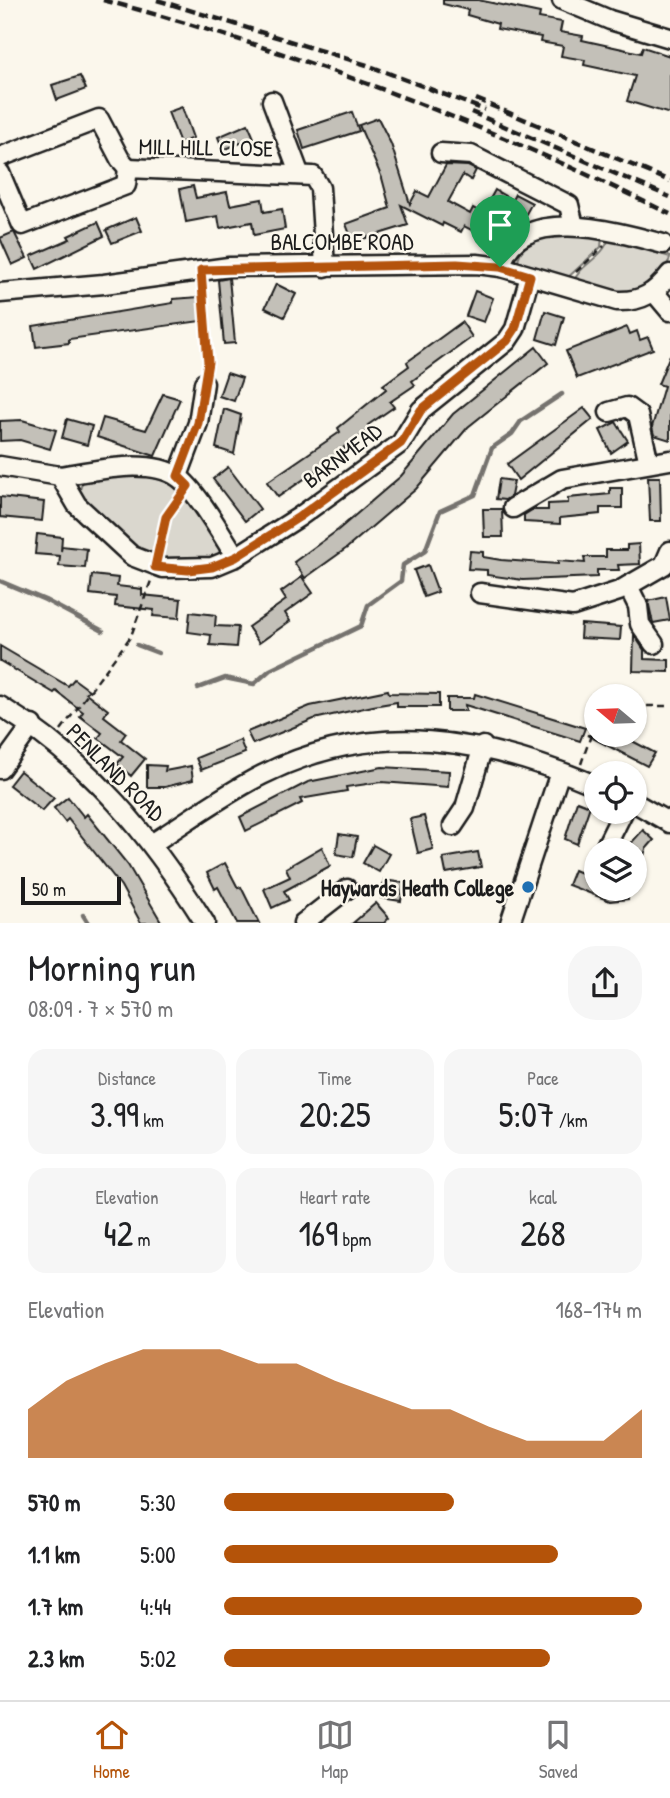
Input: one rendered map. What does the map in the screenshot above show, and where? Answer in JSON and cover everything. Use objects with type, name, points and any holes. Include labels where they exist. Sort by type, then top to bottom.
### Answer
[{"type":"street","points":[[562,0],[610,20],[670,38]]},
{"type":"street","name":"MILL HILL CLOSE","points":[[272,101],[299,173]]},
{"type":"street","points":[[0,157],[99,118],[127,176],[22,225],[0,173]]},
{"type":"street","points":[[441,153],[471,155],[569,205],[573,226]]},
{"type":"street","name":"MILL HILL CLOSE","points":[[127,176],[299,173],[313,176],[320,188],[325,267]]},
{"type":"street","points":[[500,267],[506,248],[521,236],[573,226],[607,228],[663,244]]},
{"type":"street","name":"BALCOMBE ROAD","points":[[0,293],[104,284],[201,270],[457,264],[500,267],[568,288],[631,302],[654,292]]},
{"type":"street","points":[[670,274],[654,292],[670,311]]},
{"type":"street","name":"BARNMEAD","points":[[60,476],[77,505],[103,531],[132,556],[155,567],[188,570],[212,567],[236,557],[299,517],[401,443],[421,410],[507,341],[515,329],[530,276]]},
{"type":"street","points":[[183,481],[198,423],[204,383]]},
{"type":"street","points":[[609,412],[627,407],[638,415],[649,463]]},
{"type":"street","points":[[513,508],[562,479],[670,460]]},
{"type":"street","points":[[0,466],[60,476],[102,468],[152,468],[183,481],[236,557]]},
{"type":"street","points":[[480,593],[573,606],[628,586],[664,565],[670,551]]},
{"type":"street","points":[[628,586],[638,606],[640,624],[654,644]]},
{"type":"street","name":"PENLAND ROAD","points":[[0,706],[53,741],[97,780],[153,843],[205,923]]},
{"type":"street","points":[[0,769],[32,725]]},
{"type":"street","points":[[153,843],[260,776],[334,746],[378,740],[426,740],[483,746],[584,781]]},
{"type":"street","points":[[453,825],[465,808],[483,746]]},
{"type":"street","points":[[510,923],[568,774]]},
{"type":"street","points":[[647,810],[670,823]]},
{"type":"street","points":[[303,923],[347,889]]},
{"type":"path","points":[[568,288],[573,274],[601,252],[607,228]]},
{"type":"path","points":[[201,270],[208,362],[204,383]]},
{"type":"path","points":[[53,741],[131,636],[155,567],[166,517],[183,481]]},
{"type":"path","points":[[648,706],[670,706]]},
{"type":"path","points":[[568,774],[584,743]]},
{"type":"shaded area","points":[[552,237],[602,237],[601,247],[565,280],[518,263],[525,247],[533,242]]},
{"type":"shaded area","points":[[609,238],[670,259],[651,283],[628,292],[573,283],[581,270],[602,251]]},
{"type":"shaded area","points":[[152,474],[176,483],[221,543],[218,558],[163,563],[134,550],[78,496],[83,480],[91,476]]},
{"type":"building","points":[[443,0],[478,0],[540,13],[539,18],[562,22],[560,32],[583,36],[582,40],[641,53],[643,47],[670,56],[670,114],[627,101],[635,76],[584,65],[585,60],[561,56],[563,46],[540,42],[541,37],[497,29],[498,24],[467,15],[468,10],[443,4]]},
{"type":"building","points":[[80,76],[86,89],[57,100],[52,85]]},
{"type":"building","points":[[182,107],[193,138],[180,143],[168,112]]},
{"type":"building","points":[[352,112],[359,131],[304,149],[298,130]]},
{"type":"building","points":[[378,118],[391,144],[410,204],[417,191],[429,197],[446,165],[468,166],[476,170],[471,180],[463,175],[448,202],[470,214],[473,208],[490,218],[481,235],[464,226],[461,232],[443,223],[442,226],[401,205],[408,225],[353,242],[346,224],[390,208],[382,178],[359,125]]},
{"type":"building","points":[[248,124],[254,138],[223,150],[218,137]]},
{"type":"building","points":[[193,186],[196,198],[227,192],[230,205],[262,199],[264,212],[282,209],[285,229],[254,235],[252,222],[220,228],[218,216],[186,222],[180,189]]},
{"type":"building","points":[[495,190],[512,200],[515,194],[532,203],[522,221],[505,212],[502,217],[485,208]]},
{"type":"building","points":[[136,217],[142,231],[112,243],[106,230]]},
{"type":"building","points":[[98,222],[104,236],[37,269],[31,256],[70,239],[68,236]]},
{"type":"building","points":[[14,232],[27,258],[12,265],[0,238]]},
{"type":"building","points":[[229,278],[235,343],[224,344],[218,280]]},
{"type":"building","points":[[276,284],[296,294],[284,317],[265,308]]},
{"type":"building","points":[[475,291],[493,298],[484,322],[466,316]]},
{"type":"building","points":[[199,297],[201,321],[69,339],[69,343],[36,347],[33,326],[173,303],[173,299]]},
{"type":"building","points":[[545,311],[564,317],[556,345],[537,339]]},
{"type":"building","points":[[462,322],[472,337],[412,381],[415,385],[390,402],[394,407],[368,425],[371,429],[344,447],[346,450],[278,497],[267,482],[340,432],[338,428],[386,389],[383,385],[409,366],[407,362]]},
{"type":"building","points":[[627,327],[630,334],[637,331],[640,340],[648,337],[653,349],[577,378],[566,351]]},
{"type":"building","points":[[536,347],[548,363],[468,427],[416,489],[347,548],[305,578],[294,562],[338,530],[401,476],[453,414]]},
{"type":"building","points":[[670,355],[670,440],[654,435],[652,427],[664,386],[658,384]]},
{"type":"building","points":[[227,373],[242,378],[234,401],[219,396]]},
{"type":"building","points":[[163,394],[180,399],[155,456],[97,437],[103,418],[146,430]]},
{"type":"building","points":[[584,408],[593,419],[518,480],[507,464]]},
{"type":"building","points":[[224,409],[241,415],[234,454],[216,448]]},
{"type":"building","points":[[67,419],[92,426],[87,445],[62,438]]},
{"type":"building","points":[[22,420],[56,430],[50,449],[20,440],[0,441],[0,421]]},
{"type":"building","points":[[616,422],[628,441],[611,453],[600,430]]},
{"type":"building","points":[[228,467],[260,509],[245,521],[213,479]]},
{"type":"building","points":[[648,477],[660,477],[661,521],[650,521]]},
{"type":"building","points":[[499,479],[514,481],[511,496],[505,500],[496,499]]},
{"type":"building","points":[[610,488],[622,488],[622,508],[600,508],[600,514],[560,518],[560,524],[524,522],[524,515],[532,510],[548,510],[548,504],[568,503],[568,498],[610,494]]},
{"type":"building","points":[[0,497],[44,502],[42,521],[0,517]]},
{"type":"building","points":[[483,509],[502,509],[503,537],[484,537]]},
{"type":"building","points":[[37,534],[62,537],[61,551],[62,546],[87,549],[85,568],[59,566],[60,556],[35,554]]},
{"type":"building","points":[[639,544],[640,564],[618,565],[619,570],[597,570],[597,577],[523,580],[487,575],[487,570],[468,569],[470,551],[483,552],[483,557],[501,560],[585,563],[584,557],[606,557],[606,550],[627,550],[627,545]]},
{"type":"building","points":[[428,565],[438,592],[424,597],[414,570]]},
{"type":"building","points":[[92,575],[118,578],[117,586],[142,589],[142,595],[181,599],[179,618],[153,616],[154,610],[115,606],[116,597],[90,594]]},
{"type":"building","points":[[302,577],[313,593],[285,613],[290,621],[259,643],[248,627],[286,600],[281,592]]},
{"type":"building","points":[[666,597],[670,620],[653,623],[648,601]]},
{"type":"building","points":[[190,612],[216,615],[215,626],[238,627],[236,647],[210,645],[211,635],[188,632]]},
{"type":"building","points":[[581,624],[621,627],[620,640],[580,638]]},
{"type":"building","points":[[634,635],[644,650],[644,659],[669,660],[669,672],[633,671]]},
{"type":"building","points":[[0,646],[68,686],[74,679],[89,690],[86,693],[108,710],[104,716],[126,733],[121,740],[145,759],[131,776],[117,764],[123,757],[98,738],[102,733],[80,716],[83,712],[56,691],[54,693],[0,661]]},
{"type":"building","points":[[388,690],[389,693],[439,694],[439,707],[397,707],[397,702],[373,706],[314,719],[253,744],[247,732],[310,706]]},
{"type":"building","points":[[475,694],[584,728],[584,731],[580,741],[465,705],[466,711],[447,711],[447,698],[474,698]]},
{"type":"building","points":[[240,740],[245,753],[201,770],[196,758]]},
{"type":"building","points":[[610,747],[644,747],[655,753],[647,766],[647,761],[637,761]]},
{"type":"building","points":[[147,765],[166,766],[165,771],[191,766],[193,780],[165,787],[147,787]]},
{"type":"building","points":[[382,767],[449,771],[448,787],[381,782],[346,787],[347,791],[300,799],[302,803],[246,831],[240,817],[308,782]]},
{"type":"building","points":[[20,771],[54,798],[42,811],[9,785]]},
{"type":"building","points":[[68,797],[84,817],[87,814],[128,865],[162,923],[141,923],[121,886],[68,819],[65,822],[54,808]]},
{"type":"building","points":[[577,801],[584,804],[584,824],[577,844],[565,839]]},
{"type":"building","points":[[424,816],[433,849],[418,853],[410,819]]},
{"type":"building","points":[[643,830],[654,840],[647,848],[647,838],[636,838]]},
{"type":"building","points":[[339,834],[357,837],[353,857],[336,854]]},
{"type":"building","points":[[373,845],[389,854],[379,872],[363,863]]},
{"type":"building","points":[[322,847],[330,866],[284,891],[289,900],[272,908],[264,889],[290,877],[286,868]]},
{"type":"building","points":[[478,852],[481,867],[446,873],[443,858]]},
{"type":"building","points":[[225,863],[259,923],[237,923],[218,887],[215,889],[207,873]]},
{"type":"building","points":[[574,870],[584,874],[584,891],[568,885]]},
{"type":"building","points":[[384,880],[404,883],[401,901],[381,898]]},
{"type":"building","points":[[376,903],[389,918],[384,923],[353,923]]},
{"type":"waterway","points":[[198,688],[225,678],[254,684],[270,670],[361,626],[368,605],[401,581],[403,565],[425,551],[440,511],[475,495],[492,448],[512,434],[521,421],[562,394]]},
{"type":"waterway","points":[[0,581],[45,600],[103,631]]},
{"type":"waterway","points":[[137,645],[158,653]]},
{"type":"waterway","points":[[83,915],[88,923]]},
{"type":"railway","points":[[103,0],[249,43],[392,93],[532,150],[670,214]]},
{"type":"railway","points":[[157,0],[367,65],[485,110]]},
{"type":"railway","points":[[476,99],[670,181]]},
{"type":"railway","points":[[471,112],[670,197]]},
{"type":"place","name":"Haywards Heath College","points":[[528,887]]},
{"type":"route","points":[[477,264],[500,267],[530,276],[515,329],[507,341],[421,410],[401,443],[299,517],[236,557],[212,567],[188,570],[155,567],[160,534],[166,517],[188,486],[178,476],[198,423],[208,362],[201,270],[252,266],[366,268],[477,264]]}]
